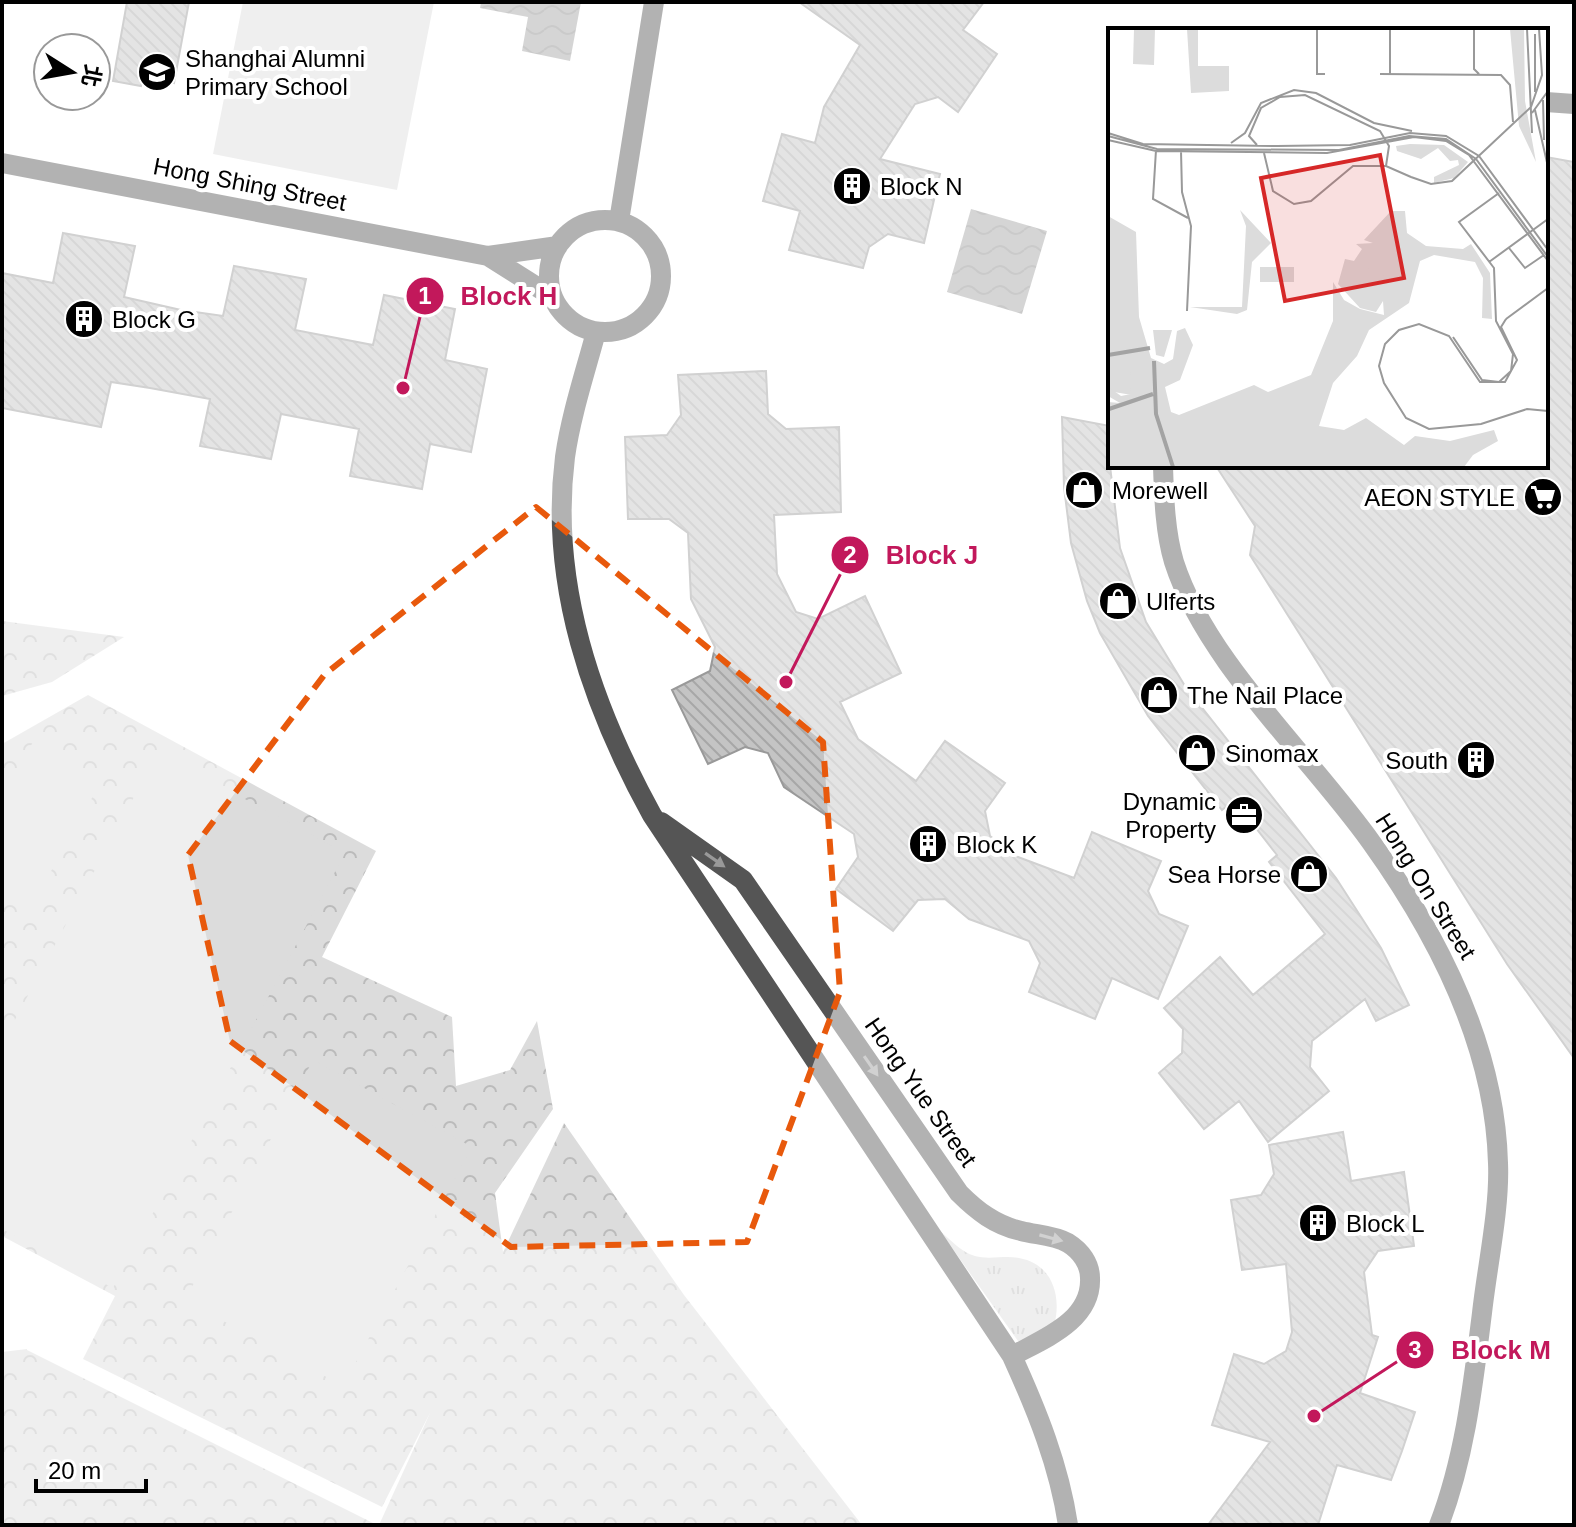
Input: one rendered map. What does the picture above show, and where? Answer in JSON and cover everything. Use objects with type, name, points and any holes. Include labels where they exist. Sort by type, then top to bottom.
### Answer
[{"type":"street","points":[[619,221],[654,2]]},
{"type":"street","points":[[1548,102],[1574,104]]},
{"type":"street","name":"Hong Shing Street","points":[[2,163],[488,256]]},
{"type":"street","points":[[488,256],[553,297],[571,319],[596,332],[615,331],[633,325],[648,313],[658,296],[661,278],[654,250],[636,229],[619,221],[601,220],[584,224],[569,233],[558,246],[549,280],[553,297]]},
{"type":"street","points":[[488,256],[558,246]]},
{"type":"street","name":"Hong Yue Street","points":[[596,332],[565,455],[563,490],[568,578],[575,623],[599,708],[620,757],[652,815],[1012,1356],[1037,1410],[1055,1463],[1068,1525]]},
{"type":"street","name":"Hong On Street","points":[[1163,468],[1174,560],[1189,596],[1230,664],[1380,856],[1450,971],[1483,1072],[1498,1164],[1473,1385],[1456,1480],[1439,1525]]},
{"type":"street","name":"Hong Yue Street","points":[[652,815],[743,880],[965,1199],[1000,1225],[1071,1244],[1086,1261],[1090,1271],[1089,1294],[1078,1314],[1012,1356]]},
{"type":"highlighted area","points":[[536,507],[823,742],[840,992],[747,1242],[511,1247],[230,1041],[188,855],[325,674]]},
{"type":"green space","points":[[243,2],[434,2],[397,190],[213,154]]},
{"type":"green space","points":[[2,621],[124,637],[52,682],[2,696]]},
{"type":"green space","points":[[88,695],[376,851],[322,957],[452,1017],[456,1086],[510,1070],[537,1021],[553,1109],[495,1193],[503,1252],[564,1123],[684,1295],[862,1525],[379,1525],[430,1413],[382,1507],[83,1359],[115,1296],[2,1236],[2,744]]},
{"type":"green space","points":[[33,742],[102,780],[31,907],[2,892],[2,798]]},
{"type":"green space","points":[[158,752],[345,853],[113,1288],[2,1229],[2,1044]]},
{"type":"green space","points":[[313,1060],[472,1147],[343,1386],[185,1300]]},
{"type":"green space","points":[[940,1231],[961,1249],[975,1256],[1019,1258],[1040,1267],[1055,1293],[1054,1326],[1025,1351]]},
{"type":"green space","points":[[27,1349],[377,1525],[2,1525],[2,1352]]},
{"type":"water","points":[[481,2],[581,2],[570,61],[522,51],[528,17],[480,8]]},
{"type":"water","points":[[971,209],[1047,231],[1022,314],[947,292]]},
{"type":"building","name":"Shanghai Alumni Primary School","points":[[127,2],[189,2],[174,83],[143,77],[141,86],[113,81]]},
{"type":"building","points":[[799,2],[984,2],[963,30],[997,54],[958,112],[938,97],[915,104],[880,159],[940,174],[924,243],[888,234],[869,247],[863,268],[789,250],[800,211],[763,201],[782,134],[815,143],[824,107],[860,45]]},
{"type":"building","name":"South","points":[[1548,157],[1574,162],[1574,1058],[1507,964],[1250,555],[1255,526],[1217,468],[1548,468]]},
{"type":"building","points":[[63,233],[135,246],[124,297],[181,310],[223,316],[234,266],[306,279],[295,330],[373,345],[384,295],[455,309],[445,360],[487,369],[471,452],[430,444],[422,489],[350,476],[359,429],[281,414],[271,459],[200,446],[210,399],[111,382],[101,427],[2,408],[2,273],[53,283]]},
{"type":"building","points":[[766,371],[768,414],[786,429],[839,427],[841,512],[774,515],[777,574],[796,612],[818,619],[865,596],[901,673],[840,702],[858,739],[916,781],[945,741],[1005,783],[985,811],[990,836],[1018,857],[1074,878],[1092,832],[1161,861],[1148,891],[1159,914],[1188,926],[1158,999],[1112,978],[1095,1019],[1029,992],[1040,963],[1029,941],[969,919],[945,899],[918,900],[893,931],[836,889],[858,857],[854,834],[784,787],[768,753],[745,747],[708,764],[672,690],[710,671],[715,647],[691,599],[688,533],[669,519],[628,519],[625,437],[667,435],[681,415],[678,375]]},
{"type":"building","points":[[1062,417],[1108,426],[1108,468],[1120,548],[1146,622],[1185,686],[1336,878],[1381,948],[1409,1005],[1376,1021],[1365,999],[1312,1041],[1310,1067],[1329,1091],[1268,1142],[1239,1101],[1204,1129],[1159,1073],[1182,1053],[1183,1029],[1164,1008],[1220,957],[1253,995],[1325,934],[1269,862],[1277,855],[1234,800],[1222,810],[1148,716],[1100,633],[1087,601],[1071,543],[1064,487]]},
{"type":"building","points":[[1343,1132],[1351,1181],[1404,1172],[1414,1246],[1378,1251],[1364,1272],[1372,1335],[1378,1337],[1360,1393],[1415,1412],[1402,1451],[1391,1480],[1337,1465],[1318,1525],[1208,1525],[1270,1442],[1212,1425],[1234,1354],[1264,1364],[1286,1351],[1292,1332],[1286,1264],[1242,1270],[1231,1200],[1261,1195],[1274,1174],[1269,1145]]},
{"type":"place","name":"Shanghai Alumni Primary School","points":[[157,72]]},
{"type":"place","name":"Block N","points":[[852,186]]},
{"type":"place","name":"Block G","points":[[84,319]]},
{"type":"place","name":"Block H","points":[[403,388]]},
{"type":"place","name":"Morewell","points":[[1084,490]]},
{"type":"place","name":"AEON STYLE","points":[[1543,497]]},
{"type":"place","name":"Ulferts","points":[[1118,601]]},
{"type":"place","name":"Block J","points":[[786,682]]},
{"type":"place","name":"The Nail Place","points":[[1159,695]]},
{"type":"place","name":"Sinomax","points":[[1197,753]]},
{"type":"place","name":"South","points":[[1476,760]]},
{"type":"place","name":"Dynamic Property","points":[[1244,815]]},
{"type":"place","name":"Block K","points":[[928,844]]},
{"type":"place","name":"Sea Horse","points":[[1309,874]]},
{"type":"place","name":"Block L","points":[[1318,1223]]},
{"type":"place","name":"Block M","points":[[1314,1416]]}]
